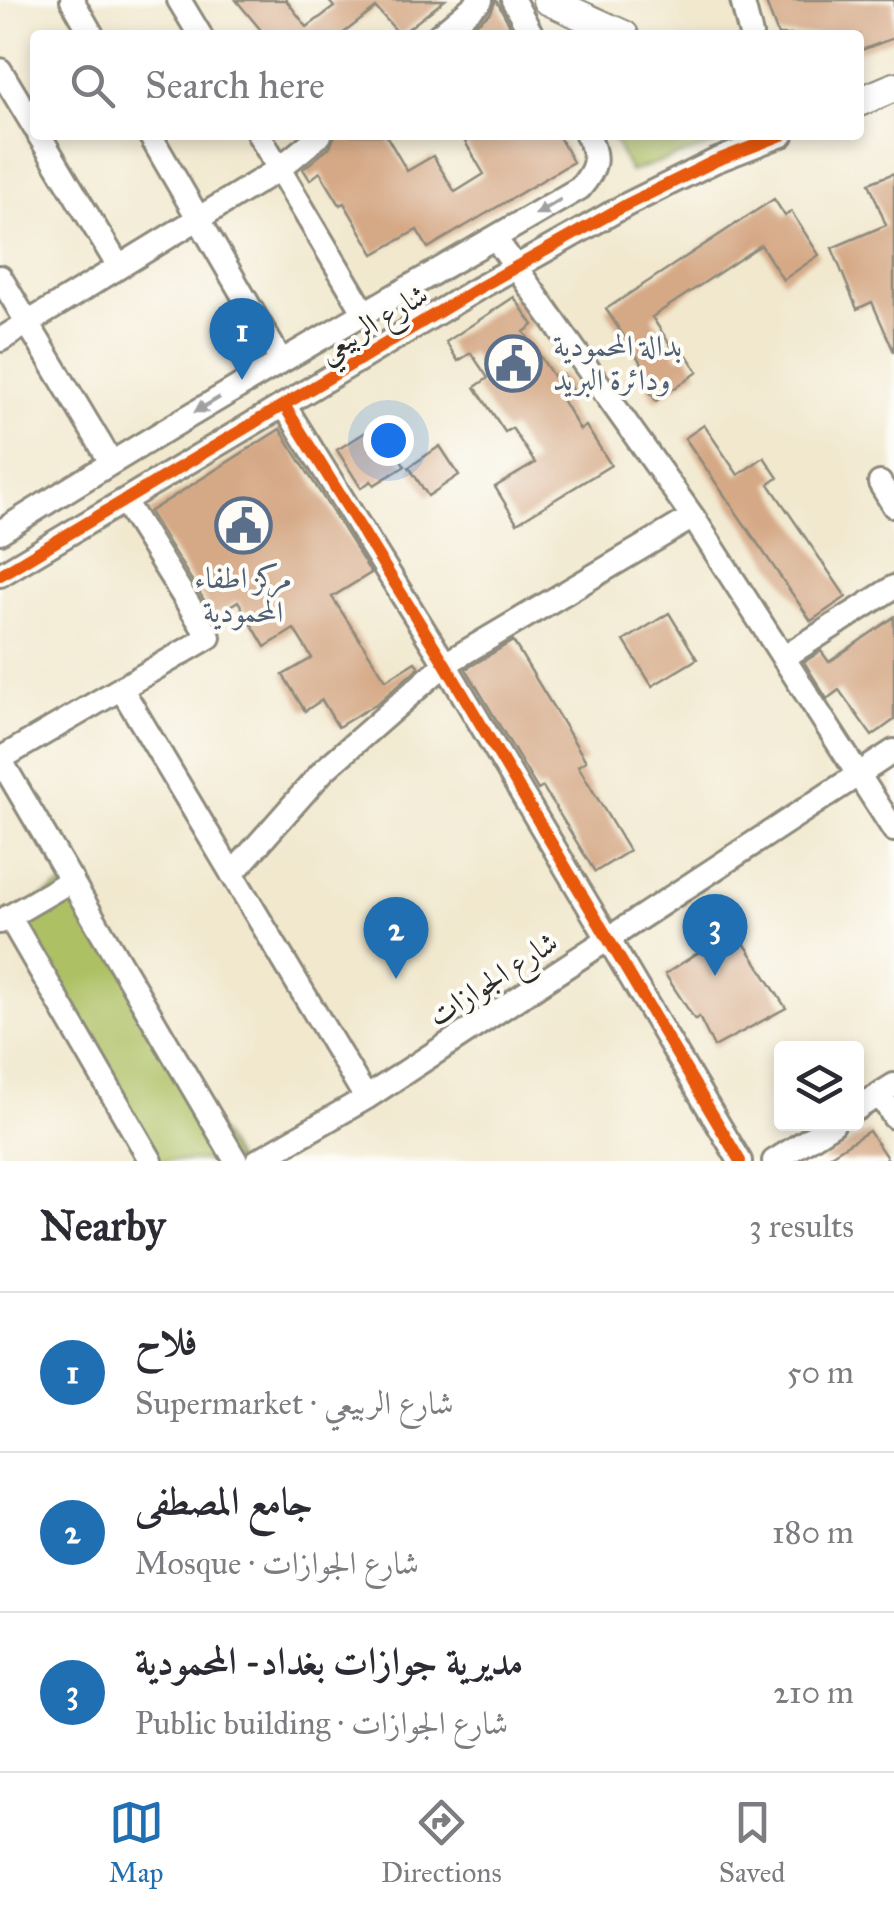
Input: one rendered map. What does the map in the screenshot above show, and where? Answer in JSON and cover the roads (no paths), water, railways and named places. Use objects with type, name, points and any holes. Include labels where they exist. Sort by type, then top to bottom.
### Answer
[{"type":"main road","points":[[547,0],[613,30]]},
{"type":"main road","points":[[864,100],[894,87]]},
{"type":"street","points":[[72,0],[89,30]]},
{"type":"street","points":[[179,0],[197,30]]},
{"type":"street","points":[[445,30],[481,0]]},
{"type":"street","points":[[512,0],[529,30]]},
{"type":"street","points":[[742,0],[750,30]]},
{"type":"street","points":[[0,70],[30,120]]},
{"type":"street","points":[[42,140],[119,267]]},
{"type":"street","points":[[153,140],[281,361]]},
{"type":"street","points":[[262,140],[364,312]]},
{"type":"street","points":[[0,340],[280,169],[314,140]]},
{"type":"street","name":"شارع الربيعي","points":[[0,532],[281,361],[580,188],[596,166],[596,153],[590,140]]},
{"type":"street","name":"شارع الربيعي","points":[[0,575],[514,268],[670,182],[770,140]]},
{"type":"street","points":[[495,238],[692,517],[894,830]]},
{"type":"street","points":[[0,278],[111,462]]},
{"type":"street","points":[[284,404],[445,664],[740,1161]]},
{"type":"street","points":[[880,482],[894,506]]},
{"type":"street","points":[[124,501],[208,637],[0,759],[236,1161]]},
{"type":"street","points":[[232,874],[324,770],[445,664],[692,517]]},
{"type":"street","points":[[783,658],[894,587]]},
{"type":"street","points":[[121,688],[366,1098]]},
{"type":"street","name":"شارع الجوازات","points":[[257,1161],[366,1098],[894,751]]},
{"type":"street","points":[[72,880],[5,919],[152,1161]]},
{"type":"street","points":[[864,1104],[887,1090],[894,1117]]},
{"type":"street","points":[[774,1161],[823,1131]]},
{"type":"place","name":"بدالة المحمودية ودائرة البريد","points":[[514,363]]},
{"type":"place","name":"فلاح","points":[[242,380]]},
{"type":"place","name":"مركز اطفاء المحمودية","points":[[243,525]]},
{"type":"place","name":"مديرية جوازات بغداد- المحمودية","points":[[715,976]]},
{"type":"place","name":"جامع المصطفى","points":[[396,979]]}]
